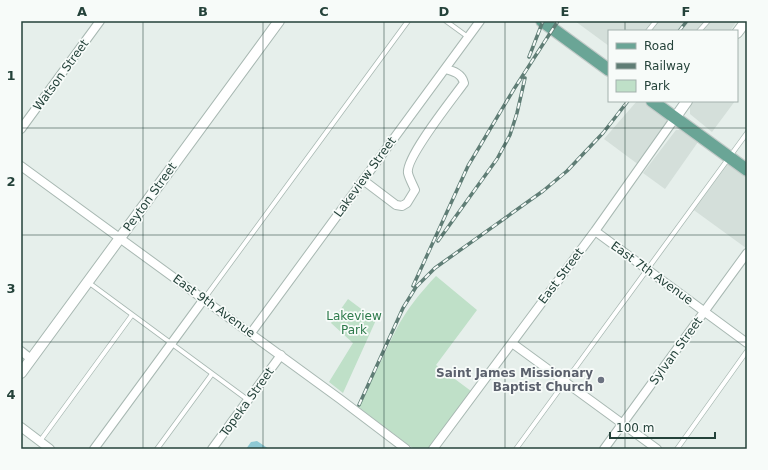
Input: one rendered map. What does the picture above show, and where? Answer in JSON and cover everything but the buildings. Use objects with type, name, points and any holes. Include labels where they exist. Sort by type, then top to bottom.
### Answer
[{"type":"main road","points":[[545,22],[608,69]]},
{"type":"main road","points":[[653,102],[747,170]]},
{"type":"street","name":"Watson Street","points":[[21,129],[100,21]]},
{"type":"street","name":"Peyton Street","points":[[21,373],[280,21]]},
{"type":"street","name":"Lakeview Street","points":[[251,333],[480,21]]},
{"type":"street","points":[[738,32],[746,21]]},
{"type":"street","points":[[363,180],[396,205],[402,206],[407,202],[415,190],[407,172],[409,165],[422,140],[464,83],[463,77],[445,69]]},
{"type":"street","name":"East Street","points":[[433,449],[595,231],[686,102]]},
{"type":"street","name":"East 9th Avenue","points":[[21,166],[121,237],[406,449]]},
{"type":"street","name":"East 7th Avenue","points":[[595,231],[747,343]]},
{"type":"street","name":"Sylvan Street","points":[[604,449],[747,253]]},
{"type":"street","points":[[94,449],[204,299]]},
{"type":"street","points":[[512,343],[658,449]]},
{"type":"street","points":[[21,351],[32,359]]},
{"type":"street","name":"Topeka Street","points":[[212,449],[281,355]]},
{"type":"street","points":[[21,427],[50,449]]},
{"type":"lane","points":[[204,299],[408,21]]},
{"type":"lane","points":[[446,21],[468,38]]},
{"type":"lane","points":[[649,30],[656,21]]},
{"type":"lane","points":[[700,30],[708,21]]},
{"type":"lane","points":[[516,449],[747,133]]},
{"type":"lane","points":[[88,282],[248,400]]},
{"type":"lane","points":[[40,441],[132,314]]},
{"type":"lane","points":[[677,449],[747,351]]},
{"type":"lane","points":[[157,449],[212,374]]},
{"type":"shaded area","points":[[575,21],[737,21],[731,30],[608,30],[608,45]]},
{"type":"shaded area","points":[[636,102],[644,102],[667,119],[668,122],[639,165],[604,139]]},
{"type":"shaded area","points":[[692,102],[734,102],[712,132],[690,114],[690,107]]},
{"type":"shaded area","points":[[676,130],[682,130],[698,142],[665,189],[643,173]]},
{"type":"shaded area","points":[[725,162],[747,178],[746,248],[691,208]]},
{"type":"green space","points":[[436,276],[477,310],[436,365],[471,391],[429,449],[414,449],[357,406],[368,388],[404,315]]},
{"type":"green space","name":"Lakeview Park","points":[[348,299],[376,320],[343,393],[329,382],[353,343],[331,323]]},
{"type":"water","points":[[257,441],[269,449],[246,449],[251,442]]},
{"type":"railway","points":[[529,57],[543,21]]},
{"type":"railway","points":[[413,286],[468,166],[514,89],[558,21]]},
{"type":"railway","points":[[680,30],[687,21]]},
{"type":"railway","points":[[438,241],[497,159],[510,135],[525,78]]},
{"type":"railway","points":[[359,405],[403,308],[416,287],[435,268],[543,191],[567,171],[603,133],[627,102]]},
{"type":"place","name":"Saint James Missionary Baptist Church","points":[[601,380]]}]
